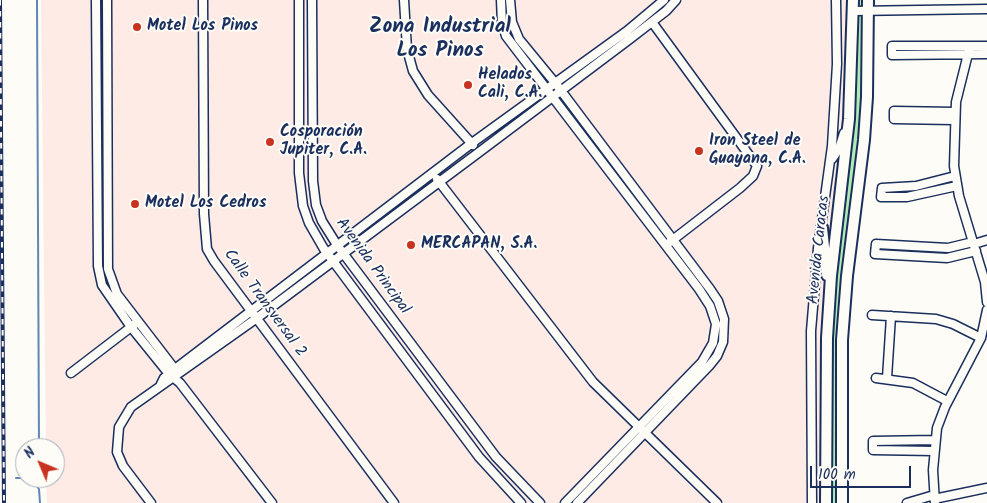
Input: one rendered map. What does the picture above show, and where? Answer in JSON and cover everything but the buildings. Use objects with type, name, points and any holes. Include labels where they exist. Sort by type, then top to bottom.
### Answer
[{"type":"street","points":[[96,0],[98,266],[105,291],[131,327],[175,376]]},
{"type":"street","points":[[107,0],[108,264],[114,289],[175,376],[272,503]]},
{"type":"street","name":"Calle Transversal 2","points":[[204,0],[206,243],[214,261],[394,503]]},
{"type":"street","name":"Avenida Principal","points":[[299,0],[301,192],[303,206],[312,230],[327,253],[461,433],[481,459],[521,503]]},
{"type":"street","name":"Avenida Principal","points":[[312,0],[313,190],[316,204],[326,228],[491,451],[509,473],[540,503]]},
{"type":"street","points":[[404,0],[407,49],[413,71],[428,95],[472,142],[478,153]]},
{"type":"street","points":[[501,0],[504,32],[666,246],[713,312],[716,324],[715,336],[710,350],[691,380]]},
{"type":"street","points":[[510,0],[513,29],[523,45],[556,84],[715,296],[724,319],[724,332],[719,352],[642,431],[577,503]]},
{"type":"street","points":[[175,376],[251,311],[472,142],[556,84],[664,0]]},
{"type":"street","points":[[151,503],[119,460],[117,435],[122,419],[131,407],[257,318],[440,182],[603,60],[652,22],[676,0]]},
{"type":"street","points":[[812,503],[811,330],[831,160],[837,64],[836,0]]},
{"type":"street","points":[[934,0],[934,10]]},
{"type":"street","points":[[853,5],[934,10],[987,9]]},
{"type":"street","name":"Avenida Caracas","points":[[826,503],[826,362],[829,303],[849,119],[853,5]]},
{"type":"street","name":"Avenida Caracas","points":[[842,503],[842,340],[864,140],[868,5]]},
{"type":"street","points":[[652,22],[757,166],[753,176],[740,188],[666,246]]},
{"type":"street","points":[[504,32],[513,29]]},
{"type":"street","points":[[987,46],[892,46],[892,55],[987,54]]},
{"type":"street","points":[[970,46],[954,120],[956,176],[957,186],[985,282],[987,302]]},
{"type":"street","points":[[597,52],[603,60]]},
{"type":"street","points":[[954,120],[894,119],[894,111],[955,112]]},
{"type":"street","points":[[831,160],[839,149],[849,119]]},
{"type":"street","points":[[97,144],[107,144]]},
{"type":"street","points":[[432,174],[600,390],[717,503]]},
{"type":"street","points":[[956,176],[916,186],[882,188],[881,197],[907,197],[957,186]]},
{"type":"street","points":[[301,192],[313,190]]},
{"type":"street","points":[[303,206],[316,204]]},
{"type":"street","points":[[98,218],[107,217]]},
{"type":"street","points":[[822,228],[829,303]]},
{"type":"street","points":[[975,246],[948,248],[876,244],[875,254],[940,258],[955,257],[987,240]]},
{"type":"street","points":[[98,266],[108,264]]},
{"type":"street","points":[[934,499],[934,450],[940,417],[981,338],[987,310]]},
{"type":"street","points":[[872,315],[944,321],[981,338]]},
{"type":"street","points":[[888,378],[891,316]]},
{"type":"street","points":[[71,373],[138,322]]},
{"type":"street","points":[[876,378],[888,378],[913,383],[947,401]]},
{"type":"street","points":[[461,433],[471,425]]},
{"type":"street","points":[[565,503],[642,431]]},
{"type":"street","points":[[934,450],[873,450],[873,441],[935,440]]},
{"type":"street","points":[[481,459],[491,451]]},
{"type":"street","points":[[907,503],[987,488]]},
{"type":"shaded area","points":[[41,0],[853,0],[826,503],[47,503],[46,488],[65,488],[65,438],[46,438]]},
{"type":"green space","points":[[853,0],[868,0],[867,97],[847,276],[842,503],[826,503],[826,362],[843,186]]},
{"type":"waterway","points":[[37,0],[39,438]]},
{"type":"waterway","points":[[38,488],[40,503]]},
{"type":"railway","points":[[0,0],[4,503]]},
{"type":"place","name":"Motel Los Pinos","points":[[137,27]]},
{"type":"place","name":"Helados Cali, C.A.","points":[[468,85]]},
{"type":"place","name":"Cosporación Jupiter, C.A.","points":[[270,142]]},
{"type":"place","name":"Iron Steel de Guayana, C.A.","points":[[699,151]]},
{"type":"place","name":"Motel Los Cedros","points":[[135,204]]},
{"type":"place","name":"MERCAPAN, S.A.","points":[[411,245]]},
{"type":"district","name":"Zona Industrial Los Pinos","points":[[440,40]]}]
